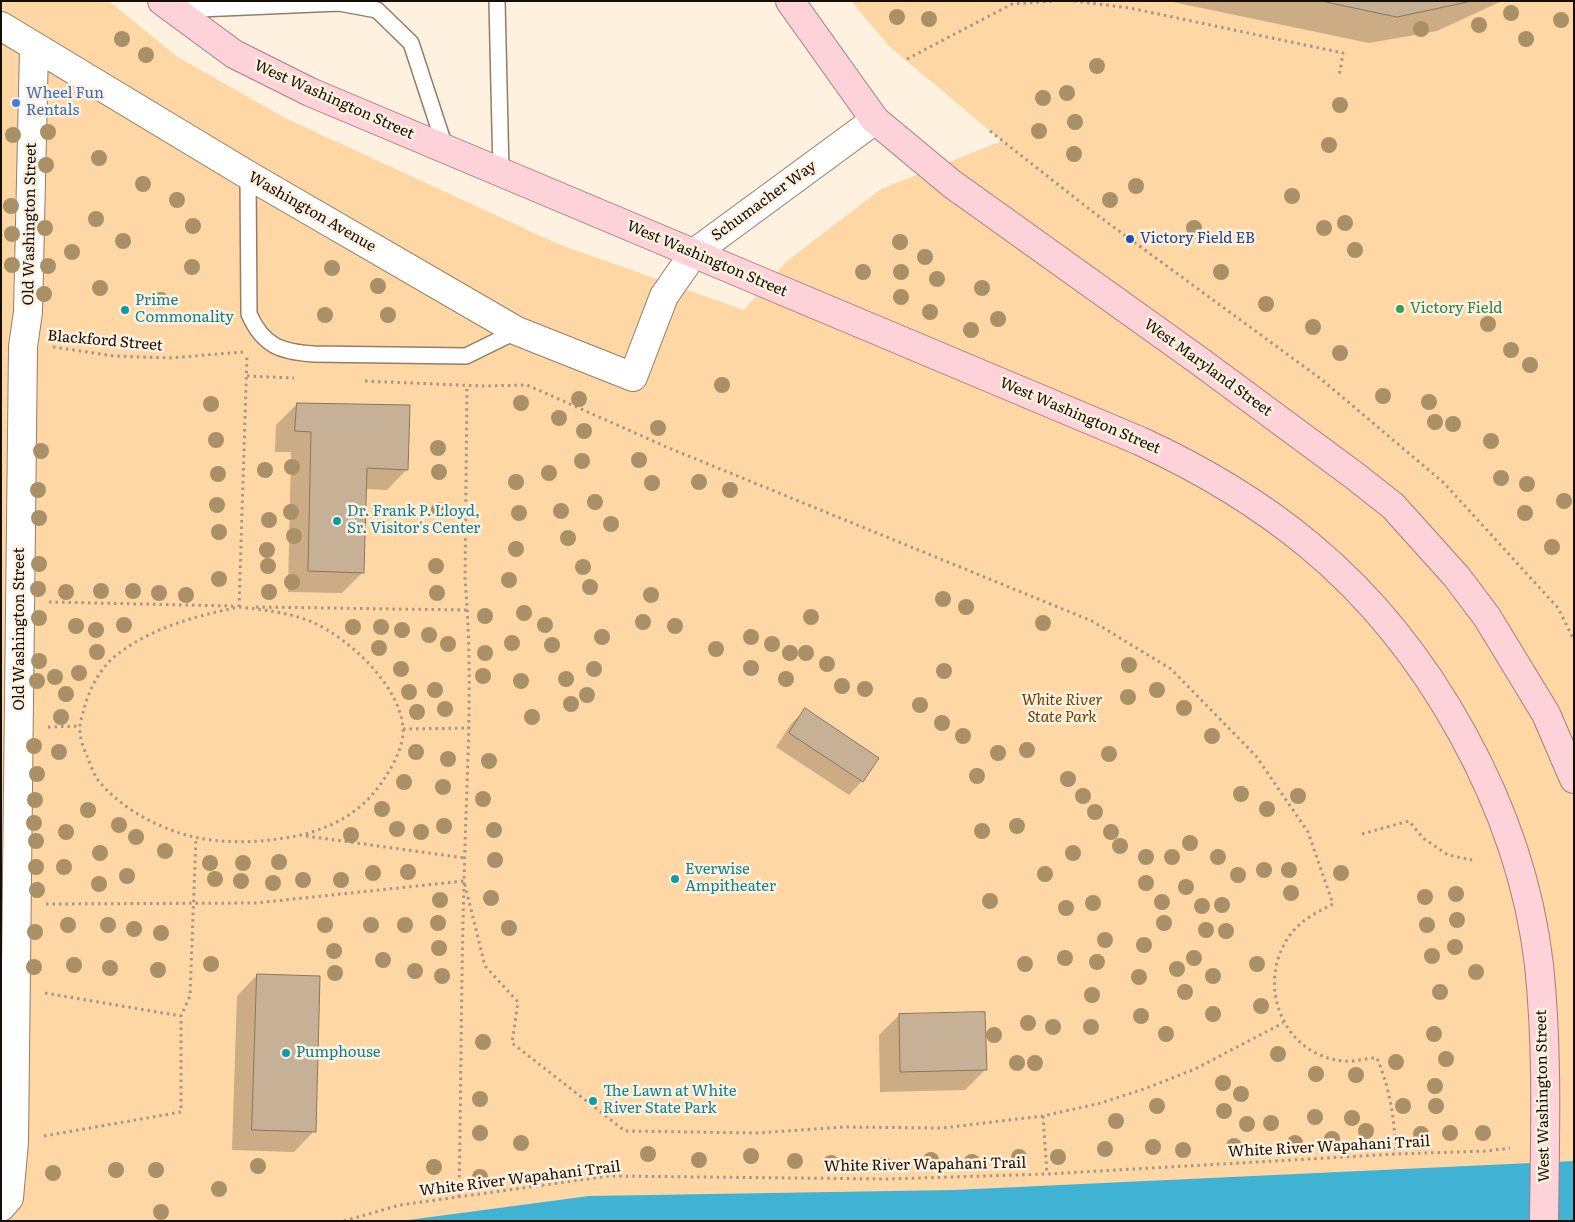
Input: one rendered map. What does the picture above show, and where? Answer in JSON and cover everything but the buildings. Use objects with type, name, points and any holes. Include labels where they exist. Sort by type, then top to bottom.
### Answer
[{"type":"main road","name":"West Maryland Street","points":[[790,1],[874,120],[952,184],[1198,360],[1393,506],[1456,576],[1487,617],[1546,714],[1574,779]]},
{"type":"main road","name":"West Washington Street","points":[[167,6],[234,54],[276,77],[501,174],[694,253],[1192,465],[1272,515],[1310,546],[1356,588],[1415,660],[1478,763],[1503,823],[1524,889],[1538,963],[1545,1043],[1544,1221]]},
{"type":"street","name":"Washington Avenue","points":[[1,26],[34,48],[248,175],[517,332],[633,377]]},
{"type":"street","name":"Old Washington Street","points":[[1,1208],[9,1198],[11,1190],[14,1142],[23,347],[28,312],[34,48]]},
{"type":"street","name":"Schumacher Way","points":[[633,377],[664,296],[694,253],[874,120]]},
{"type":"lane","points":[[498,1],[501,174]]},
{"type":"lane","points":[[167,6],[339,3],[377,10],[411,42],[446,150]]},
{"type":"lane","points":[[248,175],[249,314],[256,331],[264,339],[290,352],[466,356],[517,332]]},
{"type":"path","points":[[907,59],[1012,2],[1053,1]]},
{"type":"path","points":[[1074,1],[1130,8],[1343,53],[1339,77]]},
{"type":"path","points":[[990,131],[1094,212],[1320,379],[1444,483],[1558,608],[1574,640]]},
{"type":"path","name":"Blackford Street","points":[[23,347],[59,347],[114,356],[169,358],[247,351],[239,607]]},
{"type":"path","points":[[459,1197],[464,881],[470,728],[466,580],[466,356]]},
{"type":"path","points":[[483,386],[527,385],[677,452],[1092,621],[1171,669],[1256,756],[1308,832],[1333,904],[1308,917],[1290,936],[1276,963],[1274,996],[1283,1023],[1295,1038],[1315,1052],[1343,1061],[1377,1058],[1388,1085],[1394,1113],[1396,1154]]},
{"type":"path","points":[[21,602],[468,610]]},
{"type":"path","points":[[305,836],[344,820],[375,792],[394,764],[403,729],[397,701],[373,668],[345,641],[312,622],[282,612],[239,607],[193,617],[148,635],[113,658],[90,688],[80,726],[83,747],[97,779],[127,806],[152,823],[196,837],[222,841],[249,841],[305,836],[465,858]]},
{"type":"path","points":[[403,729],[470,728]]},
{"type":"path","points":[[1362,834],[1409,821],[1423,838],[1448,855],[1472,860]]},
{"type":"path","points":[[14,1142],[181,1112],[181,1016],[190,996],[196,837]]},
{"type":"path","points":[[464,881],[485,966],[518,1002],[512,1043],[624,1131],[758,1132],[843,1127],[942,1128],[1043,1116],[1101,1103],[1144,1089],[1195,1069],[1283,1023]]},
{"type":"path","points":[[18,904],[256,903],[464,881]]},
{"type":"path","points":[[17,988],[181,1016]]},
{"type":"path","points":[[1043,1116],[1047,1174]]},
{"type":"path","name":"White River Wapahani Trail","points":[[344,1221],[400,1206],[609,1176],[889,1179],[1047,1174],[1396,1154],[1487,1151],[1510,1148]]},
{"type":"green space","name":"White River State Park","points":[[1,1],[109,1],[176,56],[285,118],[558,244],[744,310],[786,262],[881,189],[1002,141],[890,47],[851,1],[1574,1],[1574,1221],[1,1221]]},
{"type":"water","points":[[1574,1161],[1574,1221],[401,1221],[589,1196],[954,1190]]},
{"type":"place","name":"Wheel Fun Rentals","points":[[16,103]]},
{"type":"place","name":"Victory Field EB","points":[[1130,239]]},
{"type":"place","name":"Victory Field","points":[[1400,309]]},
{"type":"place","name":"Prime Commonality","points":[[125,310]]},
{"type":"place","name":"Dr. Frank P. Lloyd, Sr. Visitor's Center","points":[[337,521]]},
{"type":"place","name":"Everwise Ampitheater","points":[[675,879]]},
{"type":"place","name":"Pumphouse","points":[[286,1053]]},
{"type":"place","name":"The Lawn at White River State Park","points":[[593,1101]]}]
